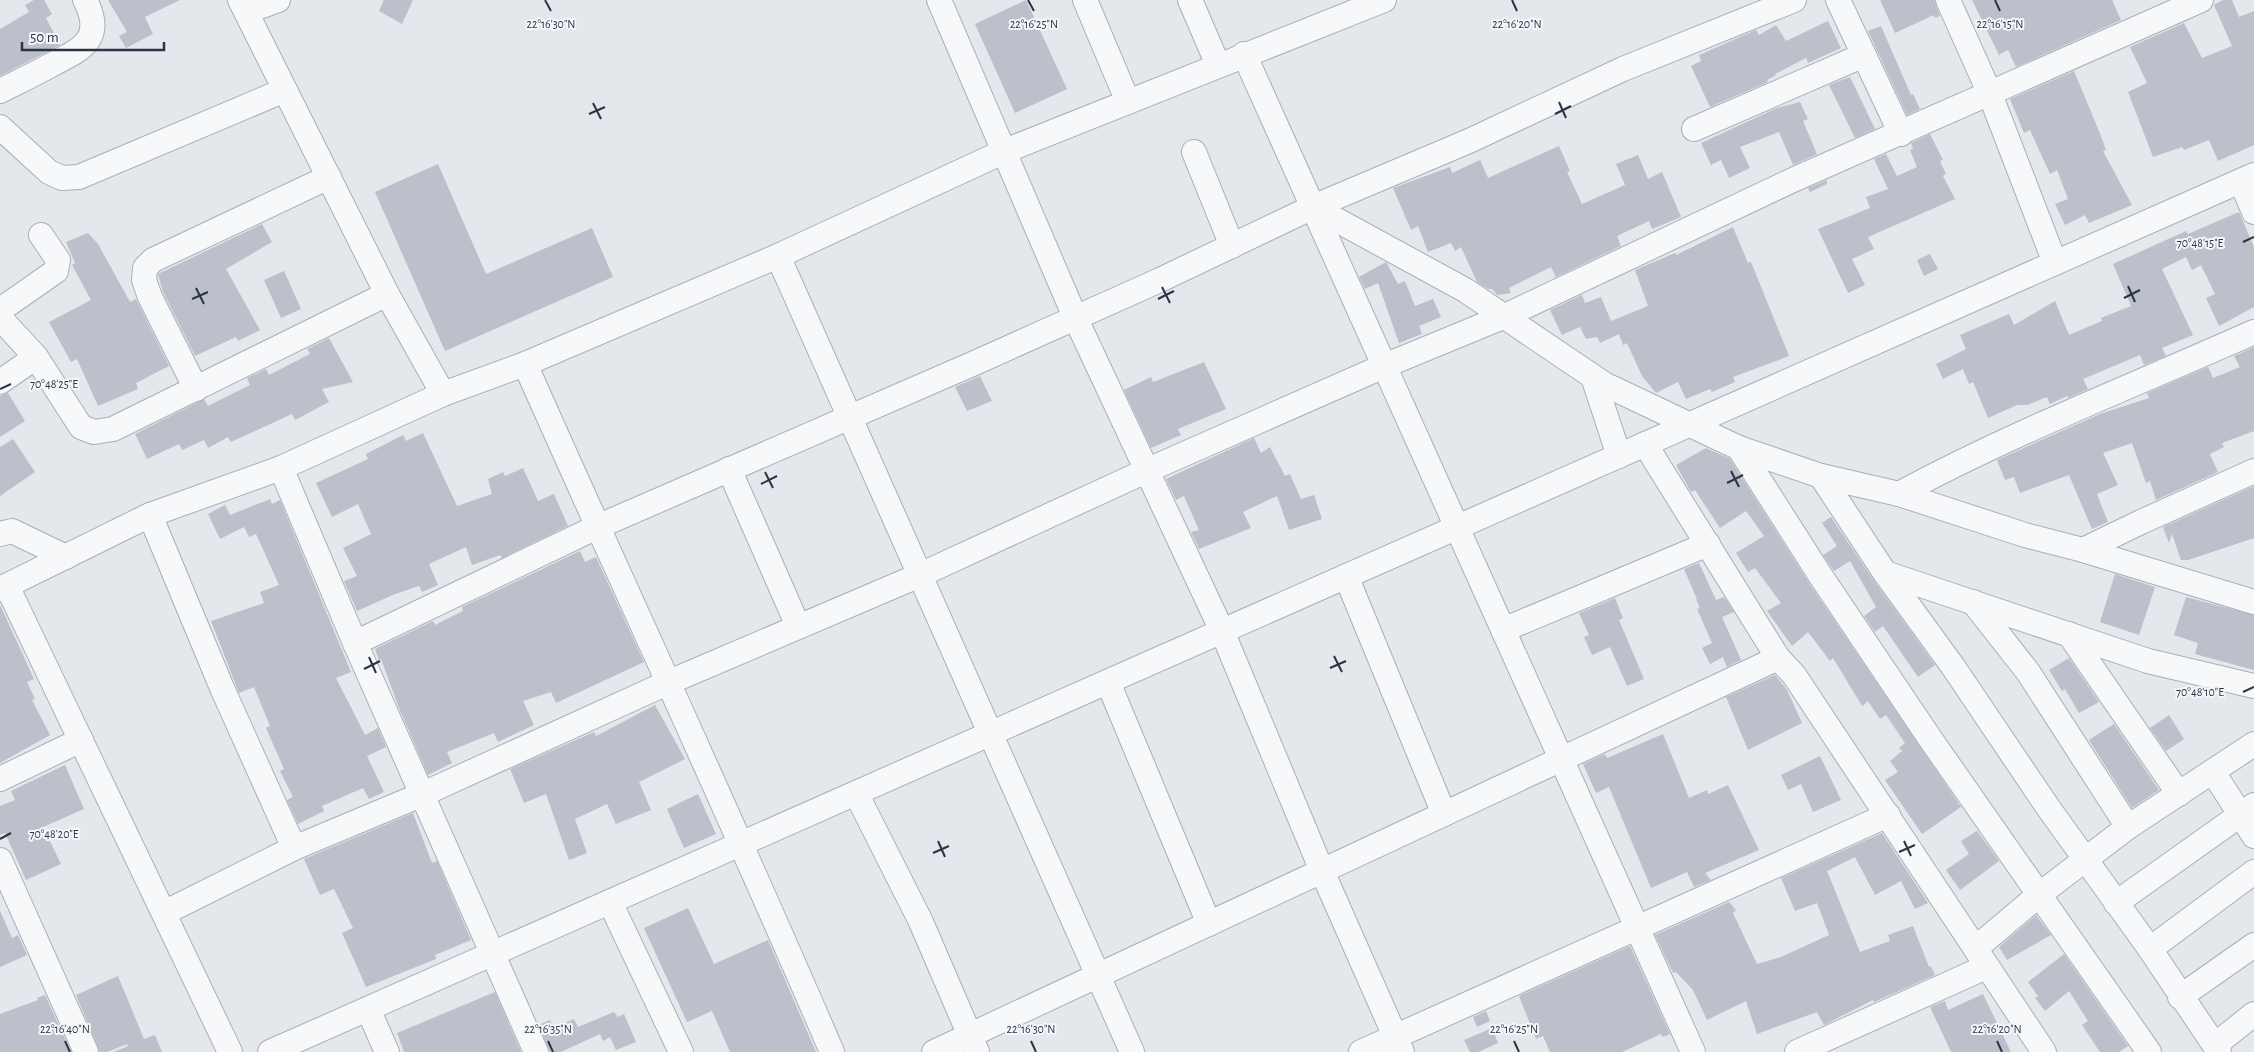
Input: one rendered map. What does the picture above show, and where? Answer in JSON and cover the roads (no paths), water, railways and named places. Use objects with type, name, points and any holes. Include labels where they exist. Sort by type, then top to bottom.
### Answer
[{"type":"street","points":[[0,91],[80,50],[91,36],[93,18],[85,0]]},
{"type":"street","points":[[278,0],[243,6],[387,294],[443,394]]},
{"type":"street","points":[[939,0],[1075,317],[1222,631],[1322,871],[1399,1044]]},
{"type":"street","points":[[1085,0],[1128,102]]},
{"type":"street","points":[[1190,0],[1218,65]]},
{"type":"street","points":[[230,1052],[81,740],[4,587],[150,515],[281,468],[443,394],[525,364],[778,256],[1005,151],[1244,54],[1384,0]]},
{"type":"street","points":[[355,643],[597,527],[1075,317],[1313,207],[1469,141],[1623,69],[1794,0]]},
{"type":"street","points":[[1838,0],[1901,134]]},
{"type":"street","points":[[1948,0],[1990,94],[2055,263]]},
{"type":"street","points":[[164,913],[294,848],[423,794],[667,683],[798,626],[920,576],[1148,470],[1384,366],[1503,317],[1795,179],[1901,134],[2201,0]]},
{"type":"street","points":[[1244,54],[1693,1052]]},
{"type":"street","points":[[1694,129],[1864,55]]},
{"type":"street","points":[[0,127],[49,172],[62,178],[79,177],[285,90]]},
{"type":"street","points":[[1194,152],[1232,246]]},
{"type":"street","points":[[196,389],[150,297],[144,280],[145,268],[153,260],[329,177]]},
{"type":"street","points":[[270,1052],[2248,178],[2254,212]]},
{"type":"street","points":[[1313,207],[1465,290],[1604,384],[1739,448],[1821,476],[1899,494],[2025,536],[2083,550],[2254,602]]},
{"type":"street","points":[[0,310],[56,271],[58,260],[41,235]]},
{"type":"street","points":[[778,256],[1132,1052]]},
{"type":"street","points":[[0,318],[36,357],[81,427],[94,432],[113,429],[387,294]]},
{"type":"street","points":[[1899,494],[1966,458],[2046,421],[2254,332]]},
{"type":"street","points":[[0,382],[36,357]]},
{"type":"street","points":[[525,364],[667,683],[742,843],[832,1052]]},
{"type":"street","points":[[1593,377],[1619,456]]},
{"type":"street","points":[[1645,444],[1778,658],[1794,675],[2044,1052]]},
{"type":"street","points":[[1739,448],[1820,575],[1923,729],[2149,1052]]},
{"type":"street","points":[[281,468],[355,643],[536,1052]]},
{"type":"street","points":[[729,470],[798,626]]},
{"type":"street","points":[[2083,550],[2254,471]]},
{"type":"street","points":[[1821,476],[1885,573],[1954,668],[2085,859],[2150,949],[2180,997],[2217,1049],[2254,1014]]},
{"type":"street","points":[[150,515],[222,688],[294,848]]},
{"type":"street","points":[[0,534],[12,530],[66,557]]},
{"type":"street","points":[[1503,630],[1708,544]]},
{"type":"street","points":[[1885,573],[2148,661],[2254,686]]},
{"type":"street","points":[[1346,576],[1444,814]]},
{"type":"street","points":[[1973,602],[2028,672],[2128,827]]},
{"type":"street","points":[[2069,634],[2179,794]]},
{"type":"street","points":[[934,1052],[973,1044],[1098,976],[1778,658]]},
{"type":"street","points":[[1108,682],[1209,924]]},
{"type":"street","points":[[0,779],[81,740]]},
{"type":"street","points":[[1797,1052],[1981,957],[2040,894],[2128,827],[2254,744]]},
{"type":"street","points":[[2213,772],[2247,810],[2254,836]]},
{"type":"street","points":[[856,793],[921,922],[973,1044]]},
{"type":"street","points":[[2116,903],[2247,810]]},
{"type":"street","points":[[1361,1052],[1399,1044],[1637,928],[1888,815]]},
{"type":"street","points":[[0,860],[86,1052]]},
{"type":"street","points":[[2150,949],[2254,872]]},
{"type":"street","points":[[610,902],[681,1052]]},
{"type":"street","points":[[2180,997],[2254,944]]},
{"type":"street","points":[[368,1009],[387,1052]]}]
